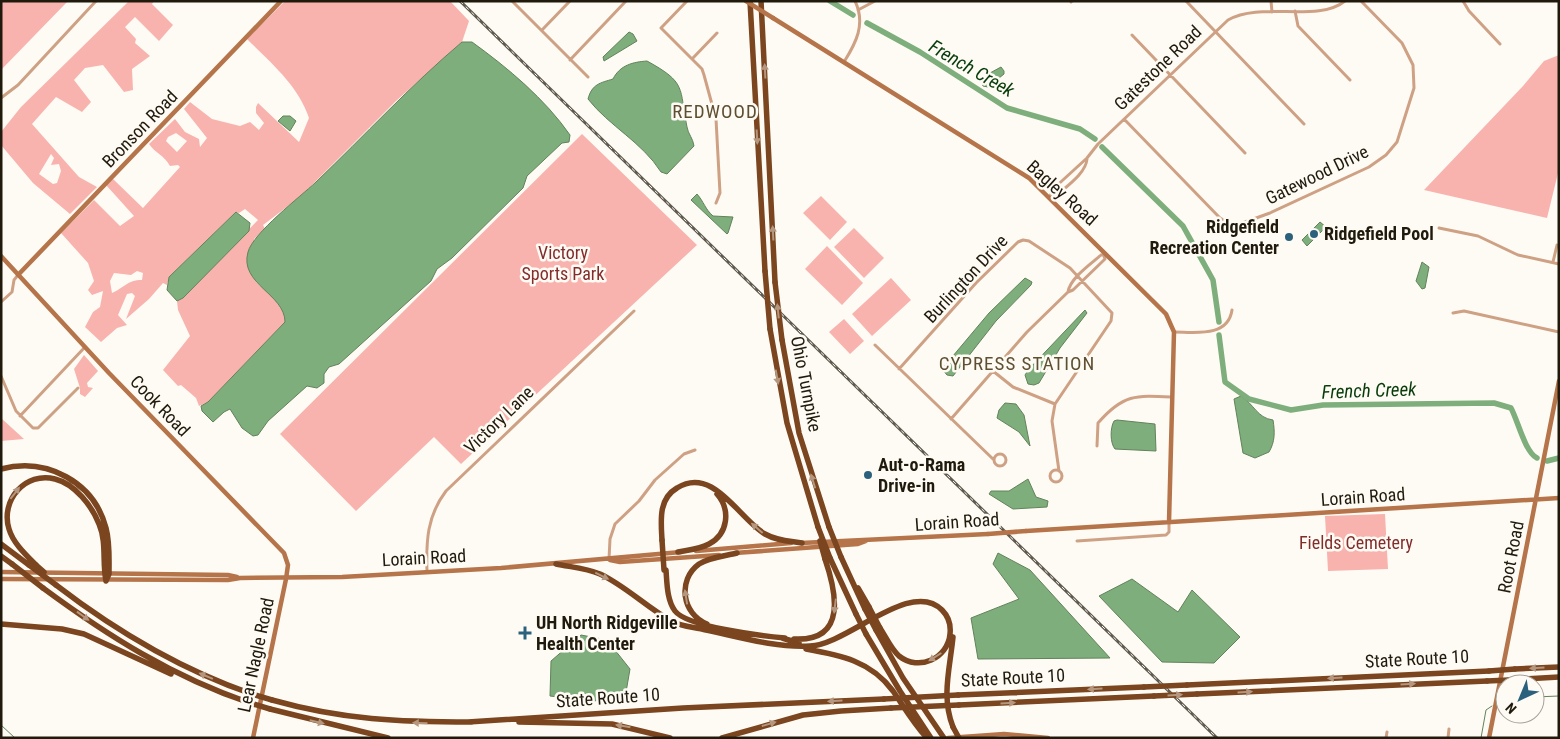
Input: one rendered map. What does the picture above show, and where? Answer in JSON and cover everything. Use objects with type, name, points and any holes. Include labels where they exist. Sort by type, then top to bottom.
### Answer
[{"type":"highway","name":"Ohio Turnpike","points":[[748,1],[770,328],[786,423],[828,559]]},
{"type":"highway","name":"Ohio Turnpike","points":[[762,1],[775,282],[782,340],[799,433],[829,527],[841,557],[849,576],[878,629]]},
{"type":"highway","points":[[1,468],[23,465],[46,468],[66,477],[84,490],[96,505],[106,526],[109,547],[107,576]]},
{"type":"highway","points":[[56,585],[12,537],[8,525],[7,510],[10,500],[21,486],[33,479],[50,478],[62,482],[74,489],[95,515],[104,542],[107,576]]},
{"type":"highway","points":[[700,628],[682,622],[671,612],[666,598],[661,515],[665,500],[678,486],[696,482],[715,489],[765,534],[780,540],[802,543]]},
{"type":"highway","points":[[663,540],[665,510],[674,493],[682,488],[695,485],[707,488],[715,493],[723,502],[726,512],[722,532],[708,545],[678,552]]},
{"type":"highway","points":[[1,544],[104,621],[155,652],[198,673],[272,700],[320,712],[362,719],[421,723],[595,722],[634,728],[670,738]]},
{"type":"highway","points":[[719,627],[703,622],[693,614],[686,599],[686,585],[691,572],[702,562],[737,553]]},
{"type":"highway","points":[[1,556],[118,641],[192,681]]},
{"type":"highway","points":[[828,559],[866,634],[925,734]]},
{"type":"highway","points":[[782,638],[812,638],[832,620],[836,598],[828,559]]},
{"type":"highway","points":[[556,564],[601,575],[672,622],[846,657],[871,669],[889,687],[925,734],[932,738]]},
{"type":"highway","points":[[665,570],[670,601],[678,615],[692,623],[782,638],[802,644],[821,642],[904,601],[920,598],[933,600],[946,611],[953,627],[946,693],[949,714],[958,738]]},
{"type":"highway","points":[[787,645],[810,646],[824,644],[901,605],[916,600],[929,602],[943,611],[950,624],[950,635],[946,648],[939,656],[927,662],[916,663],[900,656],[878,629]]},
{"type":"highway","points":[[1,624],[55,628],[84,634],[108,643],[161,671],[270,710],[388,738]]},
{"type":"highway","points":[[878,629],[903,678],[944,738]]},
{"type":"highway","name":"State Route 10","points":[[468,722],[674,708],[1559,667]]},
{"type":"highway","name":"State Route 10","points":[[722,738],[803,715],[841,710],[1559,677]]},
{"type":"street","points":[[1,98],[18,85],[96,1]]},
{"type":"street","name":"Bronson Road","points":[[18,275],[281,1]]},
{"type":"street","points":[[512,1],[588,77]]},
{"type":"street","points":[[542,30],[570,1]]},
{"type":"street","points":[[570,60],[626,1]]},
{"type":"street","points":[[687,1],[661,28],[702,70],[716,119],[720,193],[716,203]]},
{"type":"street","name":"Bagley Road","points":[[748,1],[1023,174],[1051,196],[1105,255],[1166,314],[1174,332]]},
{"type":"street","points":[[844,62],[860,34],[858,10],[855,1]]},
{"type":"street","points":[[858,10],[875,1]]},
{"type":"street","points":[[1186,1],[1304,124]]},
{"type":"street","points":[[1271,1],[1272,12]]},
{"type":"street","name":"Gatestone Road","points":[[1087,158],[1086,165],[1081,172],[1057,195],[1051,196],[1052,190],[1228,20],[1239,15],[1329,10],[1344,1]]},
{"type":"street","name":"Gatewood Drive","points":[[1124,119],[1220,218],[1234,226],[1262,216],[1368,167],[1386,155],[1400,137],[1412,96],[1415,75],[1410,56],[1402,43],[1362,1]]},
{"type":"street","points":[[1463,1],[1469,11],[1500,44]]},
{"type":"street","points":[[1295,11],[1298,26],[1350,80]]},
{"type":"street","points":[[692,59],[717,32]]},
{"type":"street","points":[[1132,35],[1245,153]]},
{"type":"street","points":[[1439,228],[1478,236],[1518,255],[1559,264]]},
{"type":"street","name":"Burlington Drive","points":[[899,369],[979,280],[1021,240],[1029,241],[1067,266],[1111,310],[1112,317],[1055,404]]},
{"type":"street","points":[[1553,262],[1557,245]]},
{"type":"street","points":[[951,419],[1027,332],[1105,259],[1105,255],[1100,255],[1069,286],[1068,292]]},
{"type":"street","name":"Cook Road","points":[[1,256],[85,347],[282,550],[287,561],[286,579]]},
{"type":"street","points":[[1,302],[12,292],[14,280],[18,275]]},
{"type":"street","points":[[1077,541],[1166,535],[1169,532],[1174,332],[1213,332],[1230,319],[1232,310]]},
{"type":"street","name":"Victory Lane","points":[[427,572],[428,529],[434,511],[446,491],[634,311]]},
{"type":"street","points":[[1452,313],[1464,312],[1559,332]]},
{"type":"street","points":[[875,345],[994,460]]},
{"type":"street","points":[[20,416],[85,347]]},
{"type":"street","points":[[993,372],[1013,387],[1055,404],[1052,421],[1059,471]]},
{"type":"street","points":[[1,376],[20,416],[34,428],[38,428],[78,388]]},
{"type":"street","name":"Root Road","points":[[1489,738],[1559,383]]},
{"type":"street","points":[[1097,446],[1098,423],[1122,400],[1148,396],[1172,397]]},
{"type":"street","points":[[609,560],[610,539],[615,524],[639,501],[655,480],[684,454],[695,450]]},
{"type":"street","name":"Lorain Road","points":[[609,560],[620,556],[857,538],[867,540],[988,534],[1559,498]]},
{"type":"street","name":"Lorain Road","points":[[1,572],[228,580],[240,578],[286,579],[609,560],[620,562],[858,544],[867,540]]},
{"type":"street","points":[[789,543],[789,549]]},
{"type":"street","name":"Lorain Road","points":[[1,579],[107,576]]},
{"type":"street","name":"Lear Nagle Road","points":[[253,738],[286,579]]},
{"type":"street","points":[[1448,738],[1449,729]]},
{"type":"street","points":[[1386,738],[1387,732]]},
{"type":"street","points":[[948,738],[1004,734],[1048,738]]},
{"type":"green space","points":[[1,1],[68,1],[1,70]]},
{"type":"green space","points":[[129,1],[154,1],[152,4],[173,25],[159,41],[135,17],[125,27],[136,39],[135,43],[150,56],[132,69],[133,90],[124,92],[103,65],[85,68],[74,80],[91,102],[82,112],[56,97],[32,124],[79,177],[97,187],[70,214],[33,183],[1,145],[1,132],[21,107]],"holes":[[[51,154],[54,158],[51,165],[59,164],[61,171],[57,183],[53,184],[39,174]]]},
{"type":"green space","points":[[285,1],[450,1],[469,21],[462,42],[396,101],[300,197],[263,225],[265,229],[254,239],[256,282],[279,304],[285,322],[208,402],[199,406],[196,398],[181,385],[178,386],[163,370],[190,336],[178,310],[177,301],[258,220],[245,209],[239,213],[236,212],[169,277],[167,285],[163,283],[149,299],[126,319],[135,296],[132,293],[127,294],[118,315],[127,325],[117,328],[101,342],[85,327],[93,312],[100,307],[103,291],[92,295],[88,290],[94,281],[88,263],[61,233],[94,200],[120,226],[134,216],[106,185],[113,179],[143,208],[180,167],[178,165],[170,166],[149,144],[175,119],[185,132],[199,139],[200,147],[207,138],[184,109],[190,102],[212,119],[240,126],[250,122],[259,130],[264,123],[256,113],[258,103],[299,142],[309,118],[304,106],[283,75],[247,39]],"holes":[[[176,133],[187,141],[177,152],[166,141],[168,137]],[[137,271],[143,273],[142,280],[129,283],[112,293],[110,281],[114,273],[131,275]]]},
{"type":"green space","points":[[1559,55],[1559,169],[1547,218],[1424,190],[1523,86],[1544,61]]},
{"type":"green space","name":"Victory Sports Park","points":[[582,134],[697,245],[461,464],[434,437],[356,511],[280,434]]},
{"type":"green space","points":[[821,196],[847,222],[830,240],[803,213]]},
{"type":"green space","points":[[854,228],[884,258],[864,278],[834,247]]},
{"type":"green space","points":[[827,246],[863,283],[842,305],[805,269]]},
{"type":"green space","points":[[891,278],[911,300],[872,336],[852,314]]},
{"type":"green space","points":[[844,319],[864,341],[850,354],[829,332]]},
{"type":"green space","points":[[84,355],[98,371],[87,383],[88,387],[93,388],[85,397],[80,394],[74,369]]},
{"type":"green space","points":[[1,418],[24,439],[1,441]]},
{"type":"green space","name":"Fields Cemetery","points":[[1385,514],[1388,569],[1328,571],[1325,516]]},
{"type":"shaded area","points":[[629,32],[633,34],[637,41],[604,61],[603,57]]},
{"type":"shaded area","points":[[462,42],[472,42],[525,85],[560,122],[570,135],[569,142],[562,143],[527,176],[523,188],[452,258],[437,269],[431,281],[339,364],[329,367],[324,374],[324,383],[317,388],[307,386],[268,421],[258,435],[253,436],[242,428],[230,409],[213,422],[202,411],[201,406],[208,402],[285,322],[283,312],[278,304],[250,272],[247,263],[248,252],[252,244],[267,225],[316,182],[406,93]]},
{"type":"shaded area","points":[[647,61],[669,75],[679,87],[688,129],[694,146],[667,174],[661,172],[645,152],[596,109],[588,99],[594,87],[613,79],[623,67],[632,63]]},
{"type":"shaded area","points":[[1001,67],[1004,74],[988,87],[983,86],[982,83],[990,73]]},
{"type":"shaded area","points":[[283,116],[290,116],[296,121],[290,131],[278,121]]},
{"type":"shaded area","points":[[697,194],[713,216],[733,217],[727,234],[691,200]]},
{"type":"shaded area","points":[[236,212],[250,223],[249,231],[183,298],[177,301],[167,290],[169,277]]},
{"type":"shaded area","name":"Ridgefield Pool","points":[[1320,222],[1326,227],[1307,246],[1302,240]]},
{"type":"shaded area","points":[[1422,262],[1429,267],[1425,288],[1422,289],[1416,281]]},
{"type":"shaded area","points":[[1025,278],[1032,282],[1031,285],[996,321],[953,376],[947,375],[942,369],[989,313]]},
{"type":"shaded area","points":[[1085,310],[1087,313],[1060,348],[1039,383],[1034,385],[1028,384],[1025,375],[1029,369]]},
{"type":"shaded area","points":[[1241,396],[1263,417],[1273,420],[1274,437],[1271,448],[1269,452],[1255,458],[1243,453],[1234,399]]},
{"type":"shaded area","points":[[1005,403],[1016,404],[1024,415],[1030,446],[1019,432],[997,418],[999,410]]},
{"type":"shaded area","points":[[1114,421],[1155,424],[1156,451],[1115,449],[1111,439],[1111,431]]},
{"type":"shaded area","points":[[1028,479],[1036,497],[1048,501],[1047,507],[1013,509],[989,494],[991,491],[1009,491]]},
{"type":"shaded area","points":[[998,553],[1030,570],[1110,658],[978,659],[971,618],[1019,599],[993,564]]},
{"type":"shaded area","points":[[1132,579],[1178,612],[1192,590],[1240,637],[1214,663],[1162,662],[1099,596]]},
{"type":"shaded area","points":[[581,635],[607,640],[630,669],[625,698],[592,701],[550,696],[551,661]]},
{"type":"waterway","name":"French Creek","points":[[830,1],[853,15]]},
{"type":"waterway","name":"French Creek","points":[[867,23],[920,52],[1007,108],[1080,129],[1095,139]]},
{"type":"waterway","name":"French Creek","points":[[1102,147],[1183,226],[1213,280],[1219,322]]},
{"type":"waterway","name":"French Creek","points":[[1219,335],[1225,382],[1249,399],[1291,410],[1323,405],[1494,403],[1511,408],[1525,443],[1537,458]]},
{"type":"waterway","name":"French Creek","points":[[1547,461],[1559,458]]},
{"type":"waterway","name":"French Creek","points":[[1545,697],[1559,696]]},
{"type":"waterway","name":"French Creek","points":[[1481,738],[1486,710],[1492,706]]},
{"type":"waterway","name":"French Creek","points":[[1,725],[15,738]]},
{"type":"railway","points":[[460,1],[1217,738]]},
{"type":"place","name":"Ridgefield Pool","points":[[1314,234]]},
{"type":"place","name":"Ridgefield Recreation Center","points":[[1289,237]]},
{"type":"place","name":"Aut-o-Rama Drive-in","points":[[868,475]]},
{"type":"place","name":"UH North Ridgeville Health Center","points":[[525,633]]},
{"type":"district","name":"REDWOOD","points":[[715,111]]},
{"type":"district","name":"CYPRESS STATION","points":[[1017,363]]}]
